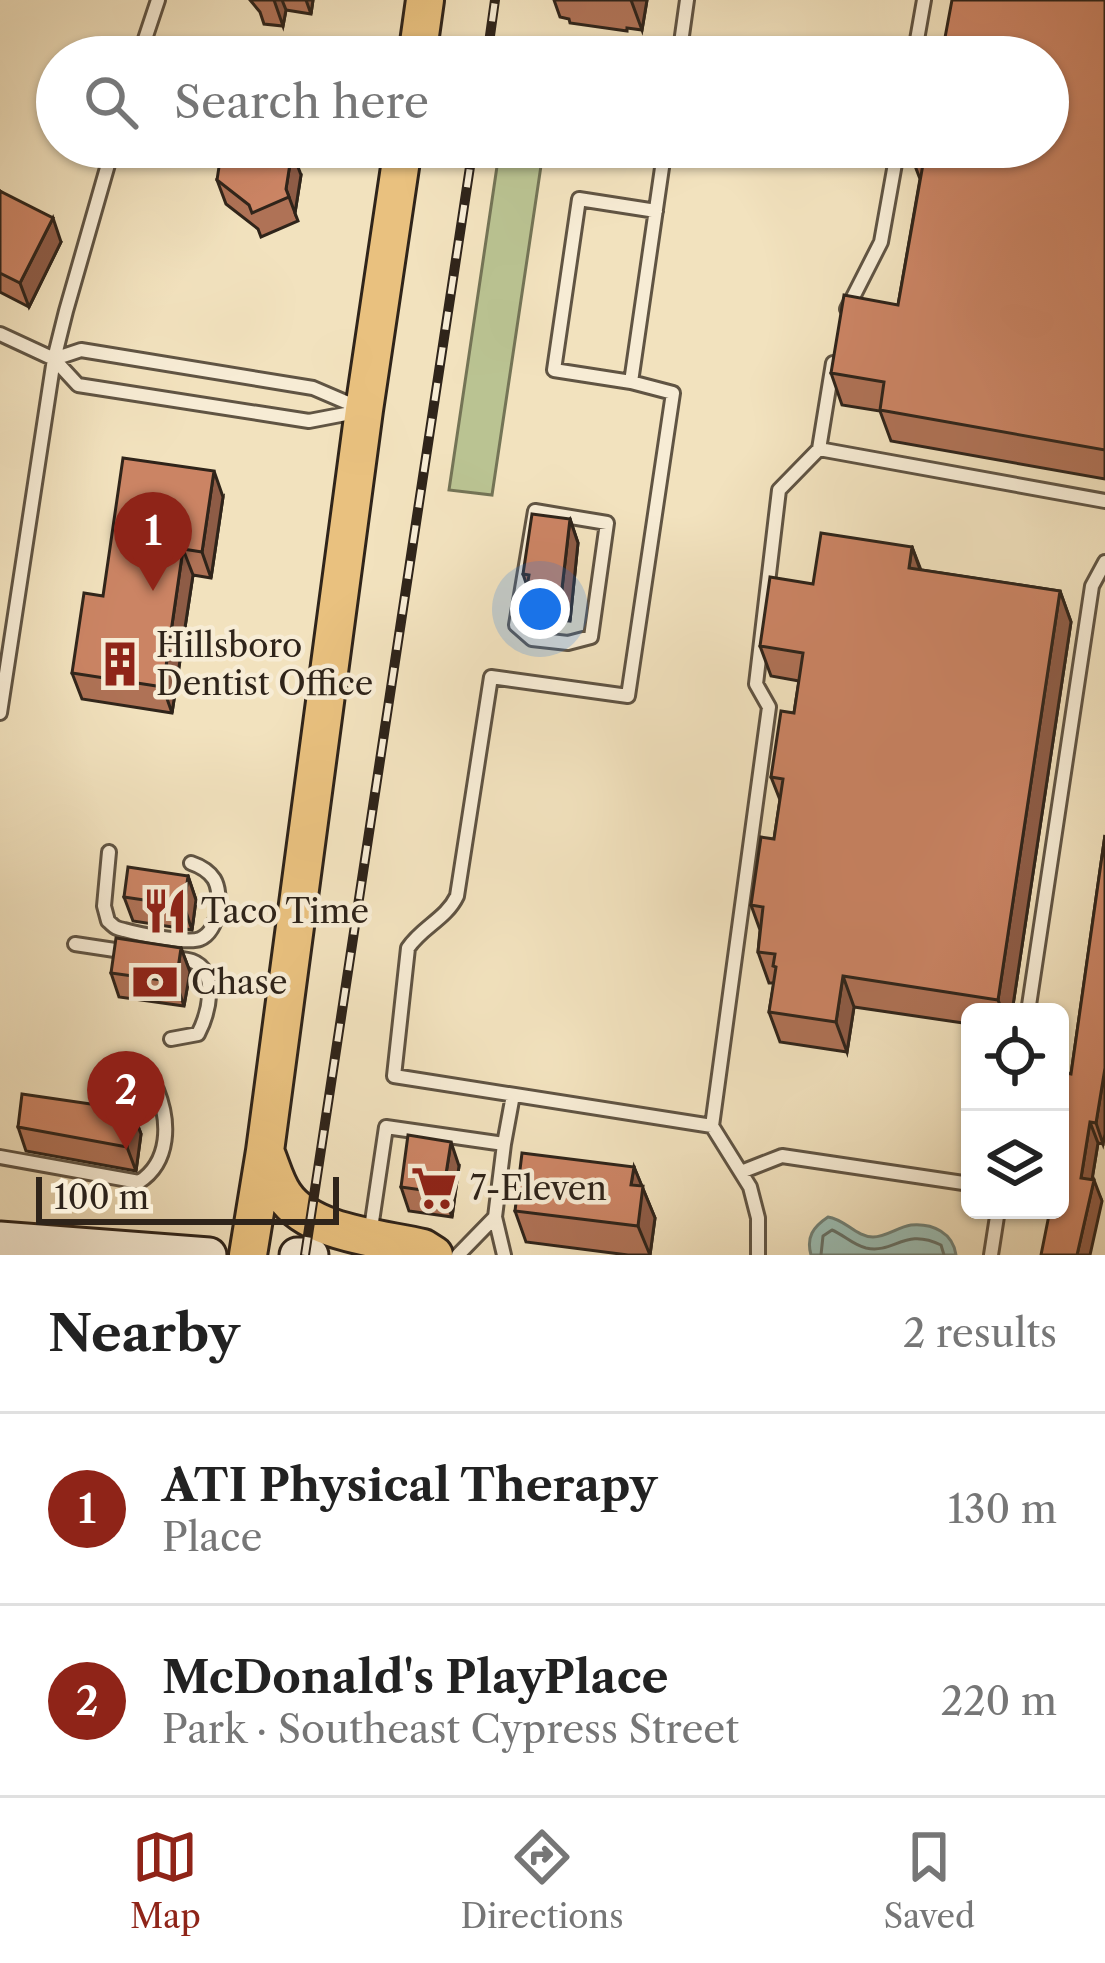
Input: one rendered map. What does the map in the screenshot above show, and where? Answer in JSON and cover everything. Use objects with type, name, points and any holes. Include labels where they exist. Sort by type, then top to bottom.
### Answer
[{"type":"main road","points":[[420,36],[425,0]]},
{"type":"main road","points":[[248,1255],[401,168]]},
{"type":"main road","points":[[265,1151],[282,1193],[312,1221],[423,1248],[434,1255]]},
{"type":"main road","points":[[0,1239],[209,1255]]},
{"type":"main road","points":[[297,1255],[311,1255]]},
{"type":"lane","points":[[147,36],[158,0]]},
{"type":"lane","points":[[682,36],[687,0]]},
{"type":"lane","points":[[918,36],[924,0]]},
{"type":"lane","points":[[0,713],[55,359],[107,168]]},
{"type":"lane","points":[[631,382],[662,168]]},
{"type":"lane","points":[[840,323],[881,242],[894,168]]},
{"type":"lane","points":[[656,211],[579,199],[554,370],[673,393],[628,696],[491,677],[457,896],[450,910],[408,948],[394,1076],[712,1126]]},
{"type":"lane","points":[[0,334],[55,359],[78,385],[309,421],[364,410]]},
{"type":"lane","points":[[758,1255],[758,1218],[750,1187],[712,1126],[769,706],[756,684],[779,490],[819,449],[836,345]]},
{"type":"lane","points":[[55,359],[81,350],[313,388],[364,410]]},
{"type":"lane","points":[[819,449],[1105,501]]},
{"type":"lane","points":[[535,511],[608,523],[591,637],[568,643],[532,639],[516,625],[535,511]]},
{"type":"lane","points":[[1029,1003],[1092,586],[1105,562]]},
{"type":"lane","points":[[110,852],[104,914],[112,926],[194,941],[209,932],[219,893],[209,873],[191,863]]},
{"type":"lane","points":[[75,944],[134,953]]},
{"type":"lane","points":[[154,956],[194,961],[209,985],[207,1011],[198,1034],[171,1039]]},
{"type":"lane","points":[[0,1157],[139,1182],[152,1173],[162,1156],[166,1111],[158,1090]]},
{"type":"lane","points":[[504,1255],[495,1217],[513,1095]]},
{"type":"lane","points":[[370,1236],[386,1127],[504,1144]]},
{"type":"lane","points":[[741,1172],[782,1156],[961,1183]]},
{"type":"lane","points":[[458,1255],[495,1217]]},
{"type":"lane","points":[[991,1255],[997,1219]]},
{"type":"green space","points":[[497,168],[541,168],[492,495],[449,490]]},
{"type":"water","points":[[828,1217],[873,1237],[911,1225],[934,1228],[951,1241],[956,1255],[811,1255],[812,1233]]},
{"type":"building","points":[[952,0],[1105,0],[1105,450],[880,410],[884,382],[831,373],[844,295],[898,305],[922,168],[1069,168],[1069,36],[945,36]]},
{"type":"building","points":[[219,168],[289,168],[289,197],[252,213],[249,205],[217,180]]},
{"type":"building","points":[[0,191],[53,218],[20,283],[0,273]]},
{"type":"building","points":[[123,458],[214,471],[202,552],[183,549],[163,687],[72,673],[84,593],[103,596]]},
{"type":"building","points":[[532,514],[570,519],[561,597],[526,593],[529,575],[523,574]]},
{"type":"building","points":[[821,533],[912,547],[909,568],[1060,591],[998,1000],[843,976],[836,1022],[769,1012],[775,954],[758,952],[763,907],[751,905],[761,837],[774,839],[783,779],[771,777],[781,711],[794,713],[803,653],[760,646],[770,577],[813,584]]},
{"type":"building","points":[[1105,835],[1105,1068],[1081,1178],[1094,1180],[1077,1255],[1041,1255],[1048,1219],[1069,1219],[1071,1074]]},
{"type":"building","points":[[128,867],[188,876],[184,906],[124,897]]},
{"type":"building","points":[[116,938],[181,948],[176,982],[111,973]]},
{"type":"building","points":[[22,1094],[132,1110],[127,1147],[18,1127]]},
{"type":"building","points":[[408,1135],[451,1142],[443,1193],[401,1187]]},
{"type":"building","points":[[522,1153],[634,1167],[631,1185],[643,1186],[638,1226],[515,1211]]},
{"type":"railway","points":[[490,36],[495,0]]},
{"type":"railway","points":[[305,1255],[470,168]]},
{"type":"place","name":"ATI Physical Therapy","points":[[153,591]]},
{"type":"place","name":"Hillsboro Dentist Office","points":[[120,664]]},
{"type":"place","name":"Taco Time","points":[[165,911]]},
{"type":"place","name":"Chase","points":[[155,982]]},
{"type":"place","name":"McDonald's PlayPlace","points":[[126,1150]]},
{"type":"place","name":"7-Eleven","points":[[434,1188]]}]
